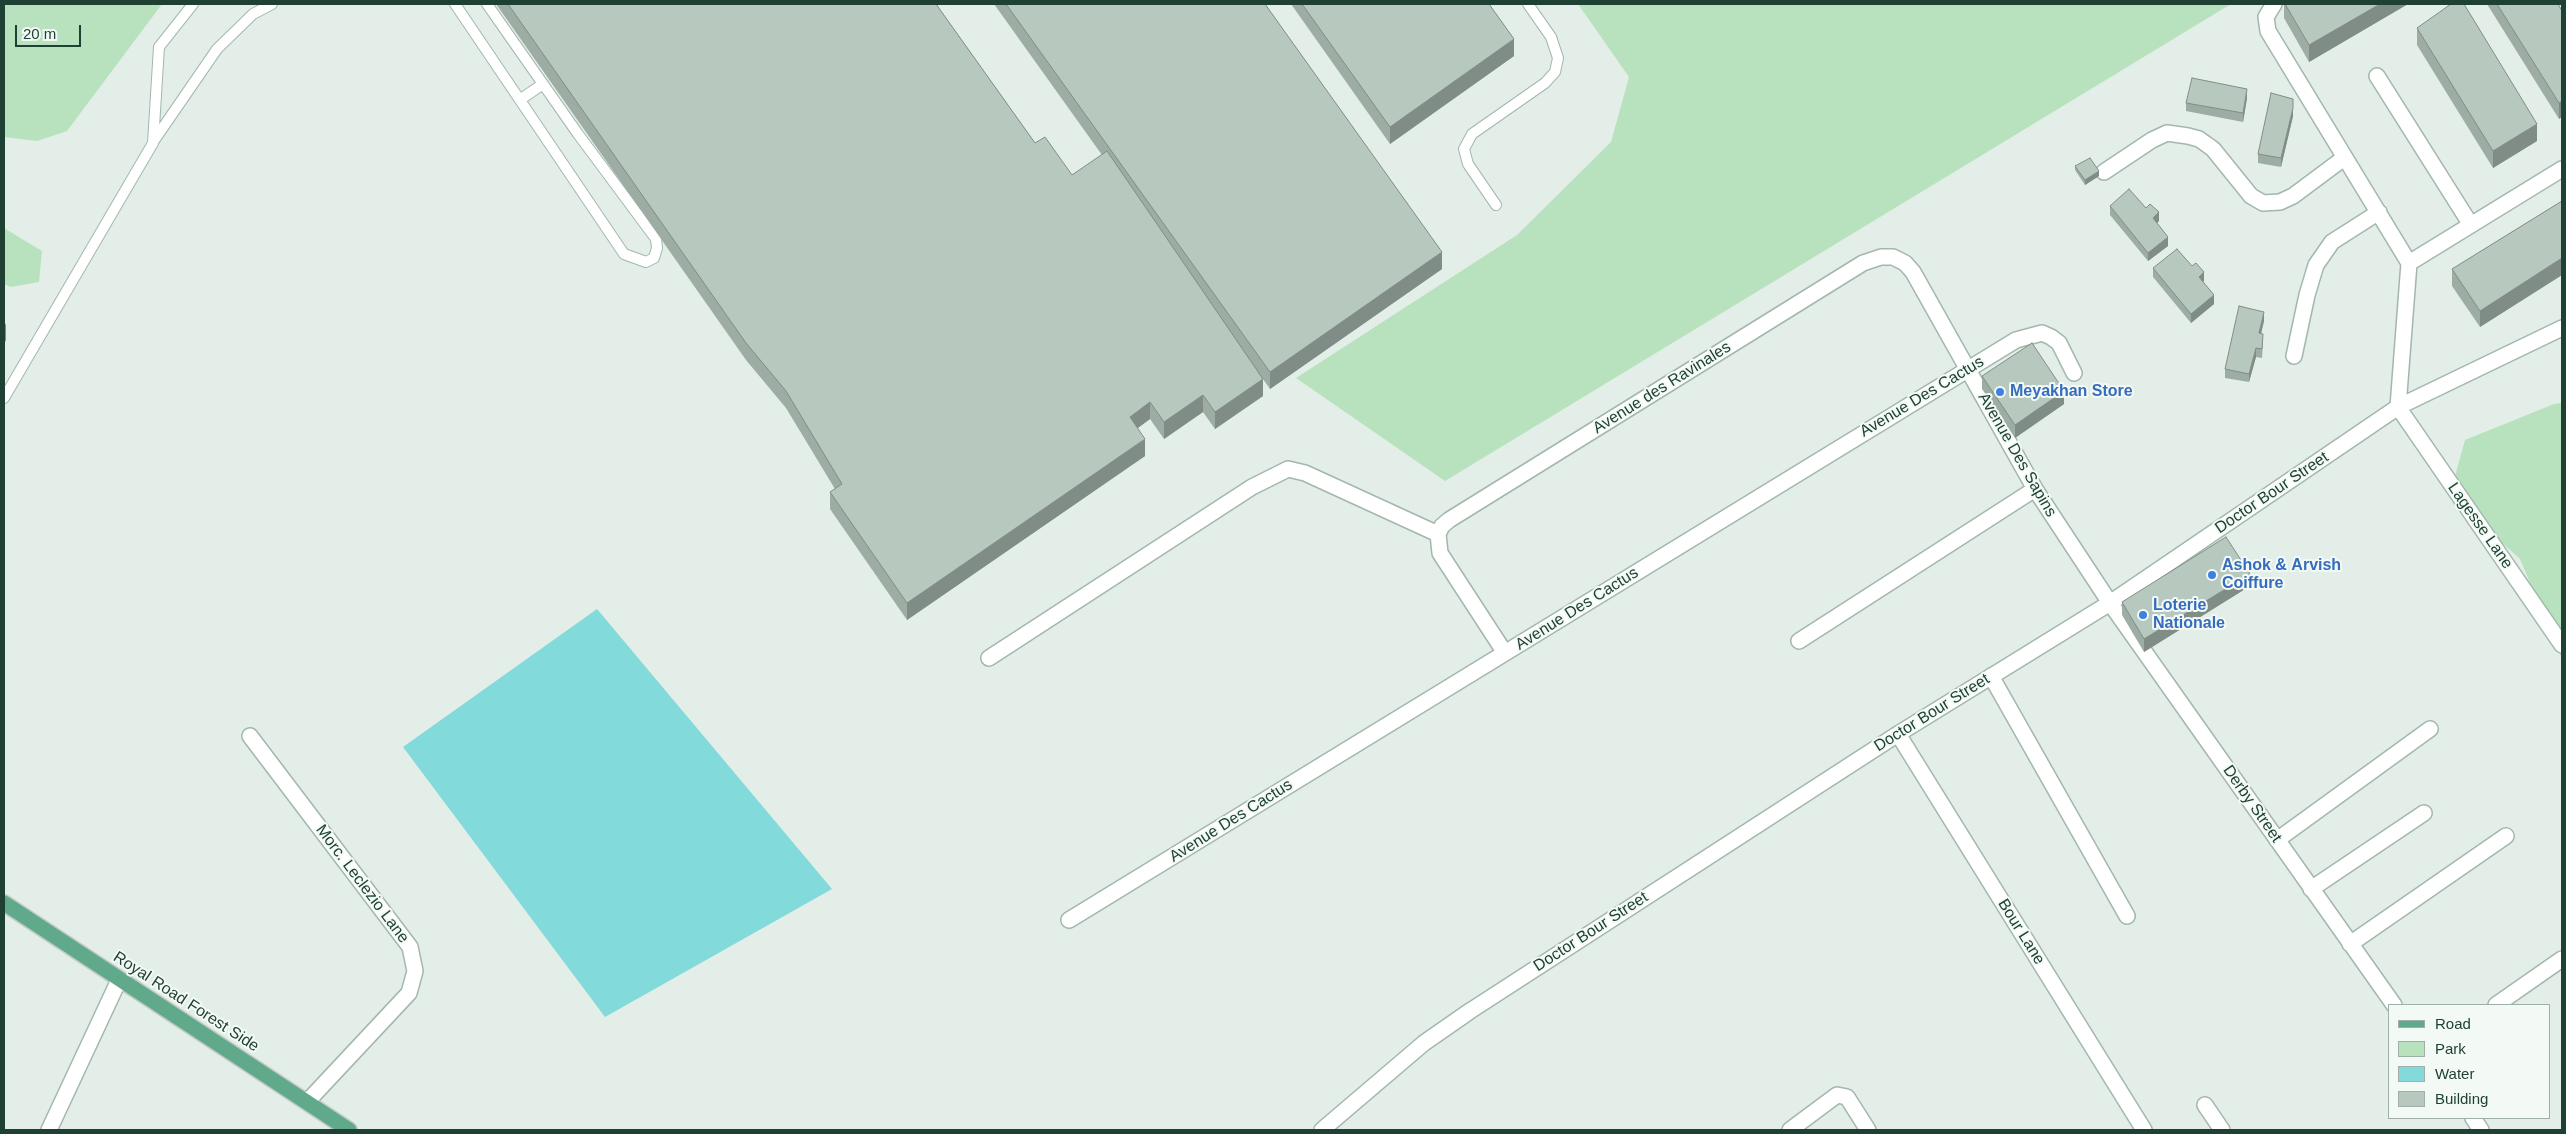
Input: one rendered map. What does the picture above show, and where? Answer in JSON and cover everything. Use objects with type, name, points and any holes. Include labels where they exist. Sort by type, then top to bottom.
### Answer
[{"type":"main road","name":"Royal Road Forest Side","points":[[4,904],[349,1130]]},
{"type":"street","points":[[2274,4],[2266,17],[2268,31],[2409,263],[2398,407]]},
{"type":"street","points":[[2377,76],[2471,225]]},
{"type":"street","points":[[2104,172],[2159,136],[2167,133],[2188,136],[2199,139],[2213,149],[2251,196],[2263,202],[2280,202],[2293,196],[2344,158]]},
{"type":"street","points":[[2409,263],[2562,169]]},
{"type":"street","points":[[2294,356],[2316,265],[2332,242],[2379,212]]},
{"type":"street","name":"Avenue des Ravinales","points":[[1438,534],[1442,526],[1449,520],[1863,263],[1880,257],[1893,257]]},
{"type":"street","name":"Avenue Des Sapins","points":[[1893,257],[1905,263],[1912,272],[2035,489],[2110,604]]},
{"type":"street","name":"Doctor Bour Street","points":[[1322,1130],[1424,1043],[1470,1011],[1898,734],[2110,604],[2398,407],[2562,328]]},
{"type":"street","name":"Avenue Des Cactus","points":[[1069,920],[2016,340],[2042,333],[2059,343],[2074,373]]},
{"type":"street","name":"Lagesse Lane","points":[[2398,407],[2562,645]]},
{"type":"street","points":[[989,658],[1252,487],[1288,469],[1305,473],[1438,534],[1440,553],[1505,653]]},
{"type":"street","points":[[1798,641],[2035,489]]},
{"type":"street","name":"Derby Street","points":[[2110,604],[2393,1004]]},
{"type":"street","points":[[1991,676],[2127,916]]},
{"type":"street","points":[[2277,840],[2430,729]]},
{"type":"street","name":"Bour Lane","points":[[1898,734],[2144,1130]]},
{"type":"street","name":"Morc. Leclezio Lane","points":[[250,736],[410,947],[416,971],[409,993],[307,1102]]},
{"type":"street","points":[[2311,888],[2424,813]]},
{"type":"street","points":[[2350,944],[2506,836]]},
{"type":"street","points":[[2497,1004],[2562,959]]},
{"type":"street","points":[[49,1130],[119,980]]},
{"type":"street","points":[[1790,1130],[1837,1095],[1847,1097],[1868,1130]]},
{"type":"street","points":[[2205,1105],[2222,1130]]},
{"type":"street","points":[[2474,1119],[2482,1130]]},
{"type":"lane","points":[[153,143],[159,48],[193,4]]},
{"type":"lane","points":[[4,398],[153,143],[217,48],[253,14],[272,4]]},
{"type":"lane","points":[[455,4],[624,254],[646,262],[654,258],[657,248],[656,239],[487,4]]},
{"type":"lane","points":[[1496,205],[1468,164],[1464,149],[1472,134],[1545,83],[1555,72],[1558,58],[1551,37],[1528,4]]},
{"type":"lane","points":[[521,99],[543,84]]},
{"type":"green space","points":[[4,4],[162,4],[67,131],[37,141],[4,137]]},
{"type":"green space","points":[[1578,4],[2231,4],[1445,481],[1296,378],[1517,235],[1611,142],[1629,77]]},
{"type":"green space","points":[[4,228],[42,251],[39,282],[11,287],[4,284]]},
{"type":"green space","points":[[2562,403],[2562,659],[2520,559],[2466,510],[2455,476],[2465,440],[2554,404]]},
{"type":"water","points":[[597,609],[832,889],[605,1017],[403,747]]},
{"type":"building","points":[[508,4],[936,4],[1035,143],[1045,137],[1072,175],[1107,151],[1263,379],[1215,412],[1203,395],[1164,422],[1150,402],[1130,417],[1145,439],[907,603],[830,492],[842,484],[786,391],[746,343]]},
{"type":"building","points":[[1006,4],[1265,4],[1442,252],[1270,372]]},
{"type":"building","points":[[1302,4],[1489,4],[1514,39],[1390,127]]},
{"type":"building","points":[[2285,4],[2380,4],[2309,45]]},
{"type":"building","points":[[2451,4],[2464,4],[2537,124],[2493,151],[2417,28]]},
{"type":"building","points":[[2497,4],[2558,4],[2562,11],[2562,101],[2559,103]]},
{"type":"building","points":[[2192,78],[2247,89],[2243,113],[2186,103]]},
{"type":"building","points":[[2271,93],[2293,99],[2293,108],[2281,158],[2258,154]]},
{"type":"building","points":[[2090,158],[2099,171],[2085,180],[2075,166]]},
{"type":"building","points":[[2129,189],[2146,208],[2150,204],[2159,212],[2153,218],[2168,237],[2148,253],[2110,206]]},
{"type":"building","points":[[2562,201],[2562,258],[2480,311],[2452,269]]},
{"type":"building","points":[[2177,249],[2192,266],[2196,263],[2204,272],[2199,277],[2214,295],[2191,314],[2153,268]]},
{"type":"building","points":[[2239,306],[2264,312],[2259,333],[2263,334],[2262,349],[2256,348],[2249,374],[2225,369]]},
{"type":"building","points":[[2032,343],[2064,391],[2015,425],[1982,376]]},
{"type":"building","points":[[2226,537],[2250,574],[2144,639],[2122,602]]},
{"type":"place","name":"Meyakhan Store","points":[[2000,392]]},
{"type":"place","name":"Ashok & Arvish Coiffure","points":[[2212,575]]},
{"type":"place","name":"Loterie Nationale","points":[[2143,615]]}]
